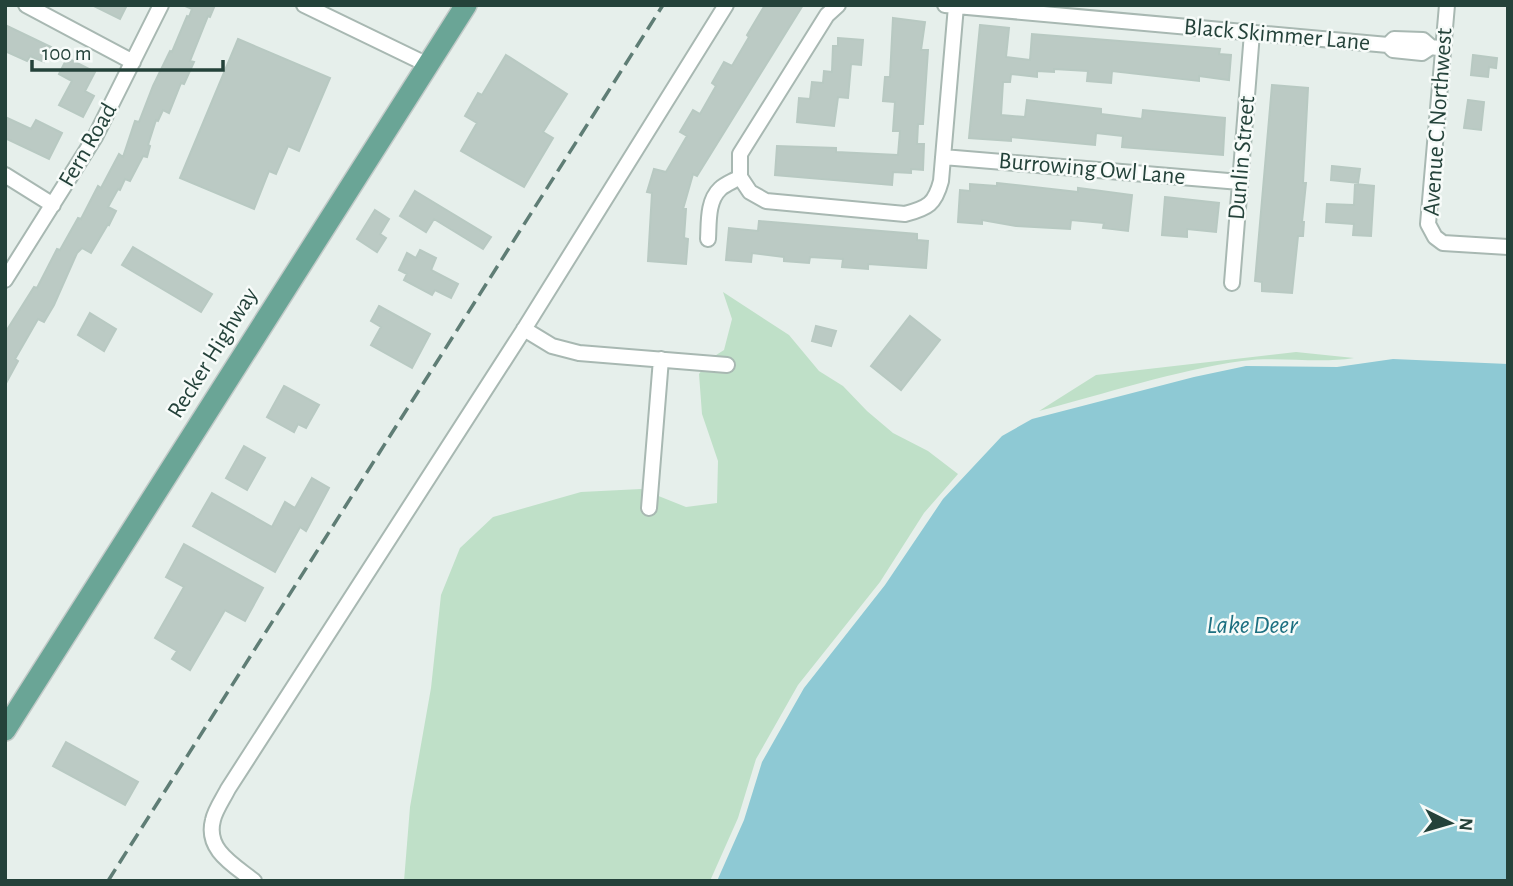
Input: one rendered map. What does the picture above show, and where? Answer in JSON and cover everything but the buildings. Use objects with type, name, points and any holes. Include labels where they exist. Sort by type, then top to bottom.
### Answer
[{"type":"main road","name":"Recker Highway","points":[[5,730],[466,5]]},
{"type":"street","points":[[26,5],[133,62]]},
{"type":"street","name":"Fern Road","points":[[5,280],[95,137],[160,5]]},
{"type":"street","points":[[304,5],[428,65]]},
{"type":"street","points":[[254,881],[220,855],[212,838],[213,820],[228,789],[523,329],[726,5]]},
{"type":"street","points":[[838,5],[827,15],[740,154],[740,177],[750,192],[766,201],[905,214],[924,209],[937,197],[942,181],[956,6]]},
{"type":"street","name":"Black Skimmer Lane","points":[[945,5],[1388,45],[1393,50],[1422,53],[1437,48]]},
{"type":"street","name":"Avenue C Northwest","points":[[1447,5],[1437,48],[1428,224],[1435,237],[1443,243],[1508,247]]},
{"type":"street","name":"Dunlin Street","points":[[1232,283],[1252,33]]},
{"type":"street","name":"Burrowing Owl Lane","points":[[943,157],[1240,182]]},
{"type":"street","points":[[5,176],[53,205]]},
{"type":"street","points":[[708,239],[710,211],[715,197],[720,189],[740,177]]},
{"type":"street","points":[[523,329],[552,346],[579,353],[726,365]]},
{"type":"street","points":[[649,508],[661,359]]},
{"type":"green space","points":[[723,292],[789,335],[819,371],[843,386],[893,433],[928,451],[958,474],[924,513],[880,582],[798,685],[756,759],[738,818],[710,881],[404,881],[410,807],[431,688],[441,595],[460,548],[493,517],[581,492],[641,489],[686,507],[717,503],[718,461],[702,414],[699,374],[710,359],[724,350],[732,319]]},
{"type":"green space","points":[[1296,352],[1354,358],[1270,359],[1217,365],[1166,376],[1039,411],[1096,375]]},
{"type":"water","name":"Lake Deer","points":[[1393,359],[1508,364],[1508,881],[717,881],[744,820],[762,762],[804,688],[885,585],[943,499],[1002,436],[1032,419],[1246,366],[1337,367]]},
{"type":"railway","points":[[108,881],[663,5]]}]
